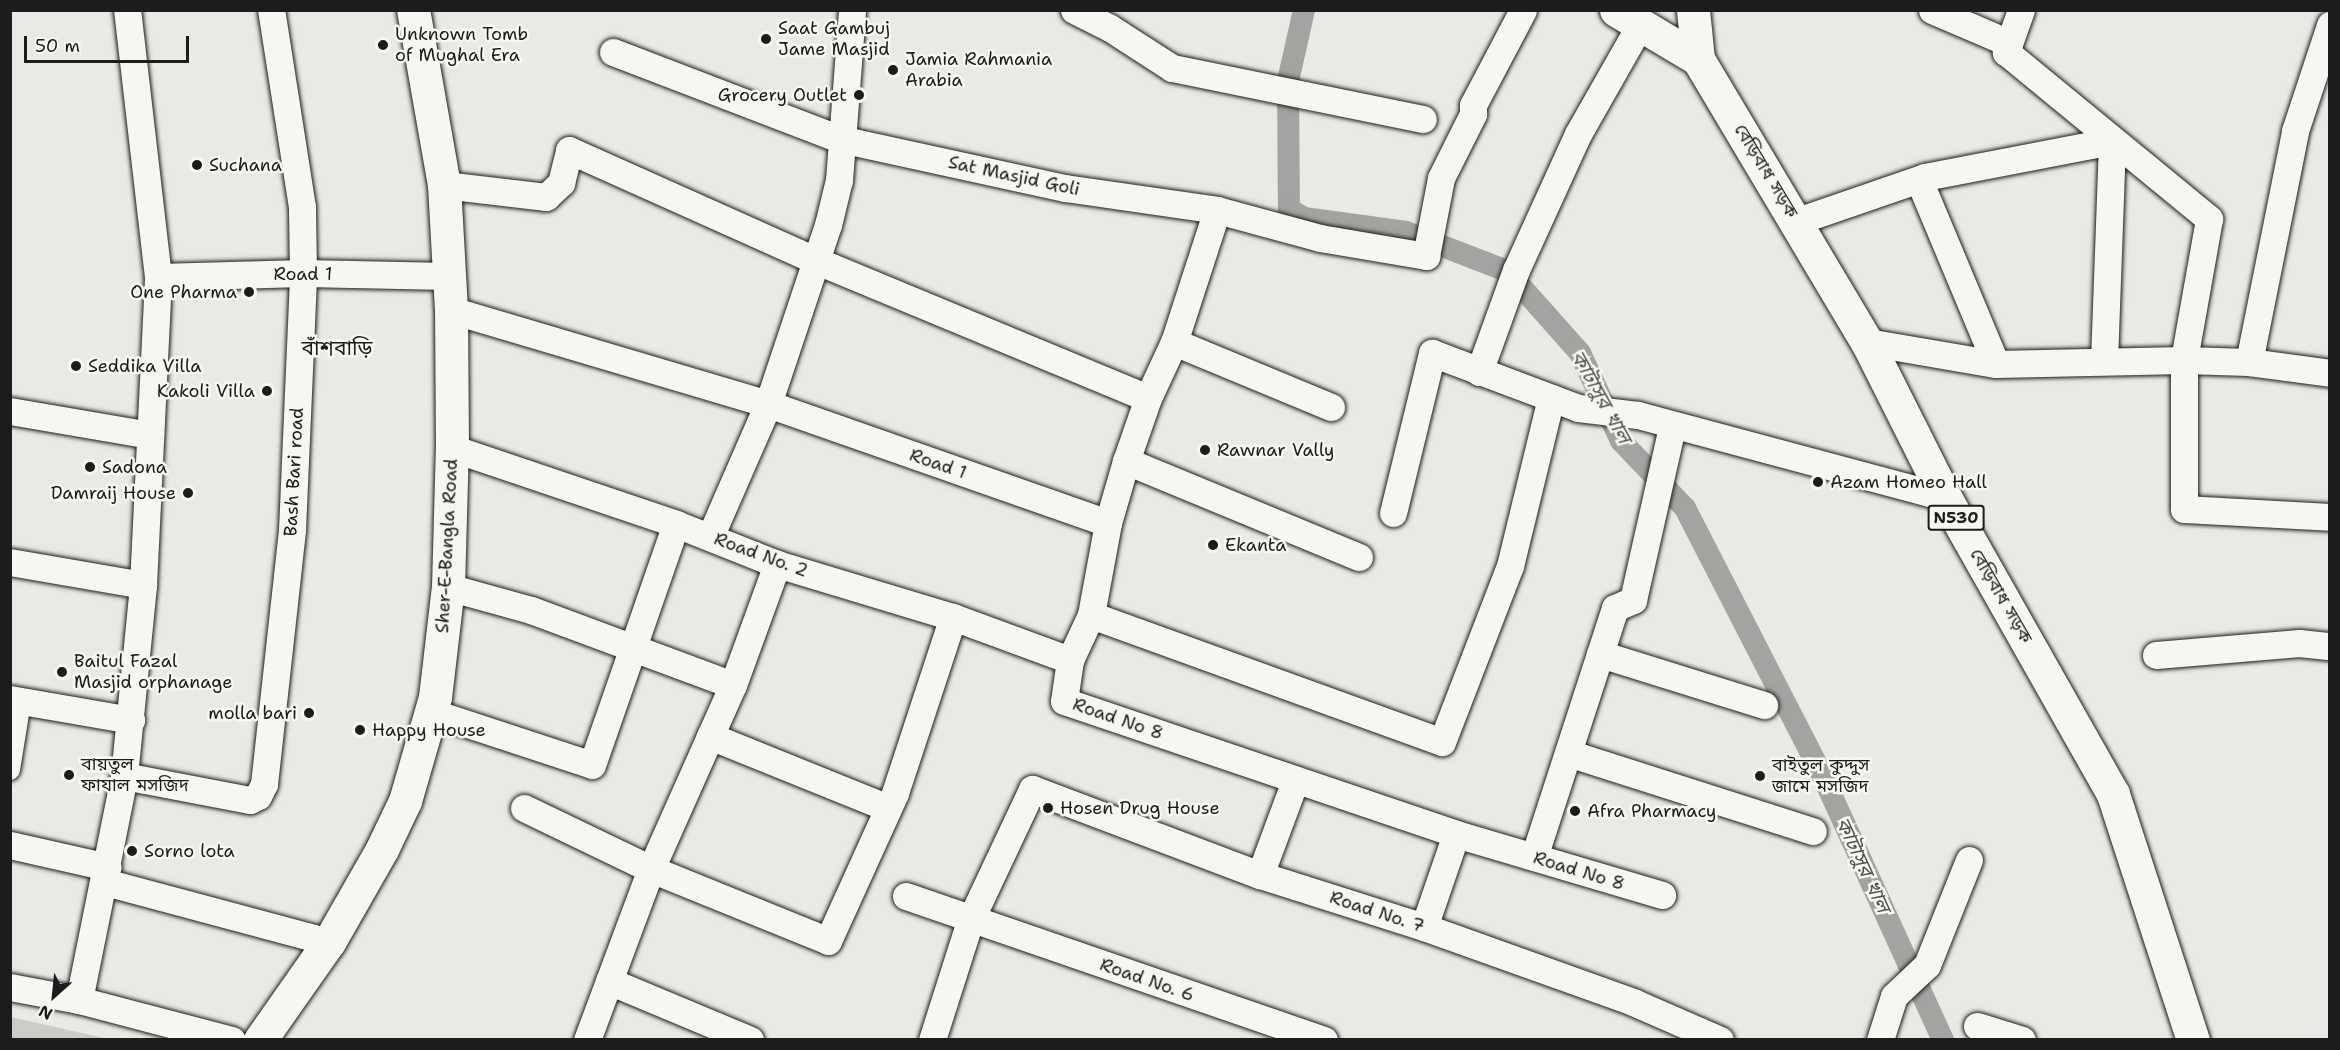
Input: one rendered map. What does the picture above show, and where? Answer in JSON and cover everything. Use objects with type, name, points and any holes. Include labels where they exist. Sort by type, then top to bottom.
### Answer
[{"type":"main road","name":"Sher-E-Bangla Road","points":[[260,1040],[329,942],[405,801],[431,712],[448,587],[452,448],[450,310],[444,185],[413,10]]},
{"type":"main road","name":"বেড়িবাধ সড়ক","points":[[1693,10],[1698,59],[1797,221],[1867,342],[1945,497],[2113,794],[2193,1040]]},
{"type":"main road","points":[[1628,18],[1698,59]]},
{"type":"street","points":[[79,1000],[107,875],[124,776],[143,585],[158,277],[128,10]]},
{"type":"street","name":"Bash Bari road","points":[[124,776],[250,800],[258,796],[264,784],[292,530],[303,273],[302,207],[271,10]]},
{"type":"street","points":[[710,537],[768,404],[818,261],[839,180],[840,138],[852,10]]},
{"type":"street","points":[[1074,10],[1110,28],[1172,68],[1289,94],[1327,98],[1423,119]]},
{"type":"street","name":"Sat Masjid Goli","points":[[614,52],[840,138],[1065,188],[1217,210],[1320,238],[1426,256],[1441,178],[1473,114],[1481,87],[1523,10]]},
{"type":"street","points":[[1932,10],[2009,43]]},
{"type":"street","points":[[2020,10],[2006,52],[2209,219],[2184,360],[2184,509],[2330,517]]},
{"type":"street","points":[[1479,372],[1516,270],[1628,18]]},
{"type":"street","points":[[2248,362],[2295,131],[2329,26]]},
{"type":"street","points":[[1797,221],[1919,180],[2112,141]]},
{"type":"street","points":[[2104,361],[2112,141]]},
{"type":"street","points":[[444,185],[546,197],[561,183],[569,150],[818,261],[1148,398]]},
{"type":"street","points":[[1919,180],[1996,364]]},
{"type":"street","name":"Road No 8","points":[[1217,210],[1174,342],[1148,398],[1126,461],[1108,523],[1091,615],[1070,660],[1064,701],[1456,834],[1662,896]]},
{"type":"street","name":"Road 1","points":[[158,277],[303,273],[448,276]]},
{"type":"street","name":"Road 1","points":[[450,310],[768,404],[1108,523]]},
{"type":"street","points":[[1174,342],[1331,407]]},
{"type":"street","points":[[1867,342],[1996,364],[2184,360],[2248,362],[2330,373]]},
{"type":"street","points":[[1393,513],[1432,353],[1578,408],[1638,415],[1672,427],[1945,497]]},
{"type":"street","points":[[1091,615],[1442,742],[1510,566],[1551,398]]},
{"type":"street","points":[[10,411],[150,435]]},
{"type":"street","points":[[1534,857],[1615,608],[1633,600],[1672,427]]},
{"type":"street","name":"Road No. 2","points":[[452,448],[676,524],[777,564],[953,617],[1070,660]]},
{"type":"street","points":[[1126,461],[1359,558]]},
{"type":"street","points":[[431,712],[592,765],[630,649],[676,524]]},
{"type":"street","points":[[10,562],[143,585]]},
{"type":"street","points":[[587,1040],[651,869],[733,685],[777,564]]},
{"type":"street","points":[[448,587],[531,610],[630,649],[733,685]]},
{"type":"street","points":[[524,808],[651,869],[828,941],[888,808],[953,617]]},
{"type":"street","points":[[2156,655],[2299,643],[2330,646]]},
{"type":"street","points":[[1600,654],[1764,705]]},
{"type":"street","points":[[10,770],[16,700],[131,720]]},
{"type":"street","points":[[710,736],[888,808]]},
{"type":"street","points":[[1568,753],[1813,831]]},
{"type":"street","points":[[1260,875],[1295,781]]},
{"type":"street","name":"Road No. 7","points":[[970,921],[1032,789],[1260,875],[1424,927],[1633,1002],[1720,1040]]},
{"type":"street","points":[[1424,927],[1456,834]]},
{"type":"street","points":[[10,845],[329,942]]},
{"type":"street","points":[[1880,1040],[1894,996],[1927,965],[1969,860]]},
{"type":"street","name":"Road No. 6","points":[[906,896],[970,921],[1324,1040]]},
{"type":"street","points":[[932,1040],[970,921]]},
{"type":"street","points":[[609,981],[750,1040]]},
{"type":"street","points":[[10,987],[79,1000],[232,1040]]},
{"type":"street","points":[[1977,1026],[2022,1040]]},
{"type":"shaded area","points":[[11,1017],[108,1039],[11,1039]]},
{"type":"waterway","name":"কাটাসুর খাল","points":[[1304,10],[1288,81],[1289,209],[1304,218],[1406,232],[1507,271],[1580,353],[1621,441],[1685,508],[1824,779],[1943,1040]]},
{"type":"place","name":"Saat Gambuj Jame Masjid","points":[[766,39]]},
{"type":"place","name":"Unknown Tomb of Mughal Era","points":[[383,45]]},
{"type":"place","name":"Jamia Rahmania Arabia","points":[[893,70]]},
{"type":"place","name":"Grocery Outlet","points":[[859,95]]},
{"type":"place","name":"Suchana","points":[[197,165]]},
{"type":"place","name":"One Pharma","points":[[249,292]]},
{"type":"place","name":"Seddika Villa","points":[[76,366]]},
{"type":"place","name":"Kakoli Villa","points":[[267,391]]},
{"type":"place","name":"Rawnar Vally","points":[[1205,450]]},
{"type":"place","name":"Sadona","points":[[90,467]]},
{"type":"place","name":"Azam Homeo Hall","points":[[1818,482]]},
{"type":"place","name":"Damraij House","points":[[188,493]]},
{"type":"place","name":"Ekanta","points":[[1213,545]]},
{"type":"place","name":"Baitul Fazal Masjid orphanage","points":[[62,672]]},
{"type":"place","name":"molla bari","points":[[309,713]]},
{"type":"place","name":"Happy House","points":[[360,730]]},
{"type":"place","name":"বায়তুল ফাযাল মসজিদ","points":[[69,775]]},
{"type":"place","name":"বাইতুল কুদ্দুস জামে মসজিদ","points":[[1760,776]]},
{"type":"place","name":"Hosen Drug House","points":[[1048,808]]},
{"type":"place","name":"Afra Pharmacy","points":[[1575,811]]},
{"type":"place","name":"Sorno lota","points":[[132,851]]},
{"type":"district","name":"বাঁশবাড়ি","points":[[337,348]]}]
